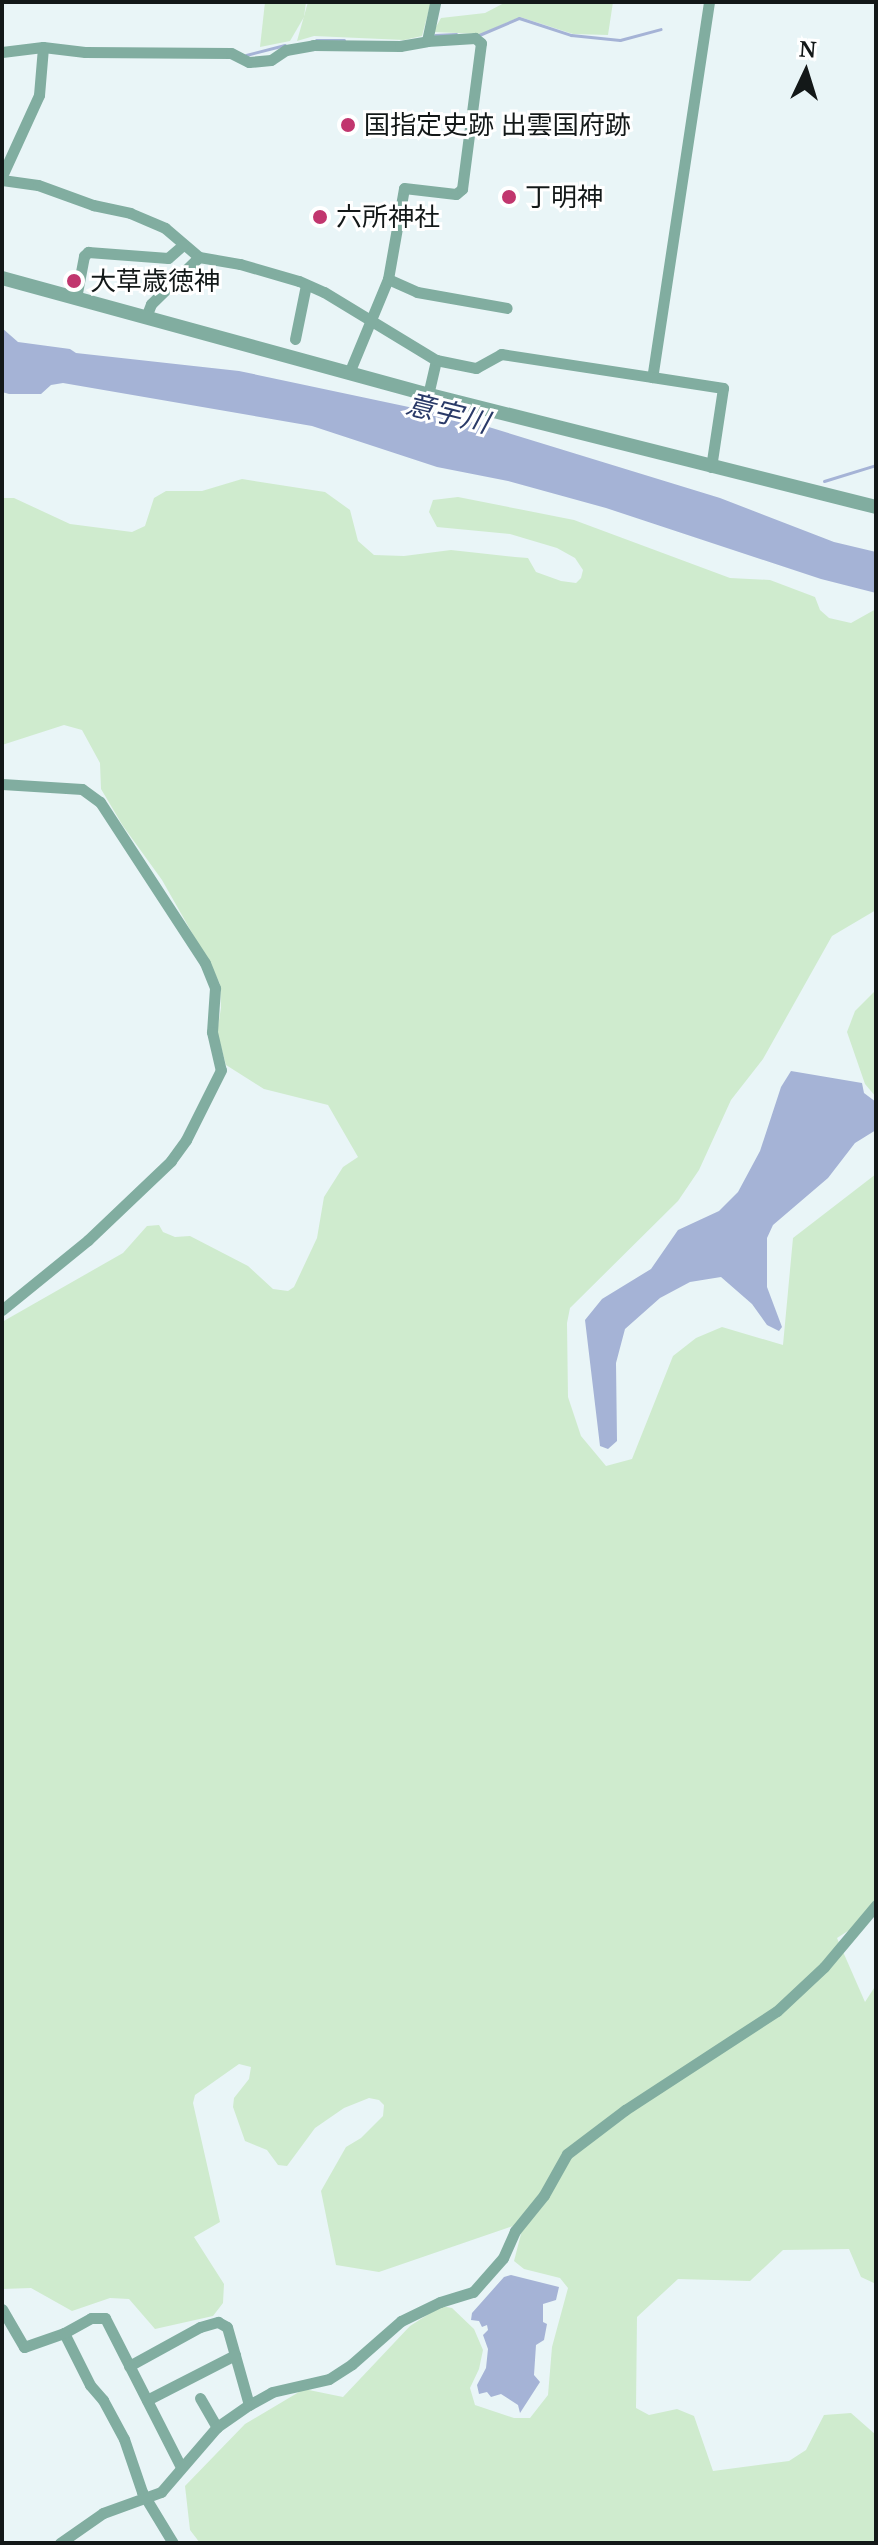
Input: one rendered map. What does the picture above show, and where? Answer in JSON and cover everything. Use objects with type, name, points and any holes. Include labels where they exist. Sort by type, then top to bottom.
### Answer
[{"type":"street","points":[[427,41],[435,2]]},
{"type":"street","points":[[652,377],[709,2]]},
{"type":"street","points":[[2,52],[43,47],[85,52],[231,53],[249,62],[271,60],[286,50],[313,45],[400,46],[475,38],[481,43],[462,189],[456,194],[404,188],[388,279],[349,373]]},
{"type":"street","points":[[43,47],[39,95],[2,178],[38,185],[93,205],[130,213],[165,228],[199,257],[240,264],[306,285],[436,360],[476,368],[501,354],[723,388],[711,467]]},
{"type":"street","points":[[76,298],[84,256],[88,252],[168,258],[183,245]]},
{"type":"street","points":[[146,317],[151,304],[199,257]]},
{"type":"street","points":[[2,278],[428,395],[876,507]]},
{"type":"street","points":[[388,279],[417,292],[507,308]]},
{"type":"street","points":[[295,339],[306,285]]},
{"type":"street","points":[[428,395],[436,360]]},
{"type":"street","points":[[2,784],[82,789],[100,802],[205,963],[215,988],[212,1032],[221,1070],[208,1100],[171,1161],[88,1240],[2,1310]]},
{"type":"street","points":[[60,2543],[103,2513],[161,2492],[217,2427],[249,2405],[272,2392],[329,2379],[352,2364],[401,2321],[440,2302],[473,2292],[503,2258],[515,2231],[544,2195],[567,2154],[625,2110],[777,2011],[824,1967],[876,1905]]},
{"type":"street","points":[[2,2309],[24,2347],[64,2333],[91,2318],[105,2318],[181,2467]]},
{"type":"street","points":[[129,2366],[212,2322],[227,2327],[249,2405]]},
{"type":"street","points":[[64,2333],[90,2385],[103,2400],[124,2439],[145,2498],[173,2543]]},
{"type":"street","points":[[147,2400],[235,2355]]},
{"type":"street","points":[[200,2398],[217,2427]]},
{"type":"green space","points":[[265,2],[306,2],[304,17],[290,41],[260,47]]},
{"type":"green space","points":[[308,2],[431,2],[422,36],[404,40],[314,36],[297,41]]},
{"type":"green space","points":[[506,2],[613,2],[608,35],[573,34],[520,17],[481,34],[433,32],[441,18],[485,13]]},
{"type":"green space","points":[[242,479],[325,492],[350,510],[358,541],[374,555],[404,556],[451,550],[528,558],[536,572],[576,583],[581,578],[583,570],[575,558],[557,548],[510,534],[437,527],[429,512],[433,500],[458,497],[574,520],[730,578],[770,580],[815,597],[820,610],[829,618],[851,623],[876,609],[876,910],[832,936],[763,1059],[731,1100],[699,1170],[678,1201],[570,1308],[567,1323],[568,1397],[581,1436],[606,1466],[632,1459],[673,1356],[696,1338],[722,1327],[783,1345],[793,1238],[876,1174],[876,1900],[854,1927],[837,1938],[865,2002],[876,1985],[876,2284],[861,2277],[849,2249],[783,2250],[750,2281],[678,2279],[637,2317],[636,2408],[649,2415],[677,2409],[694,2416],[713,2471],[789,2461],[806,2450],[824,2415],[851,2413],[876,2435],[876,2543],[200,2543],[190,2530],[185,2486],[245,2424],[304,2389],[343,2397],[410,2326],[441,2306],[452,2308],[474,2329],[483,2350],[470,2388],[475,2405],[514,2418],[530,2418],[548,2395],[552,2347],[568,2288],[560,2278],[524,2269],[514,2261],[521,2234],[513,2226],[379,2272],[336,2265],[321,2191],[346,2147],[361,2138],[383,2116],[384,2105],[379,2100],[369,2098],[344,2108],[315,2128],[287,2166],[278,2165],[267,2150],[245,2141],[233,2107],[234,2098],[249,2079],[251,2067],[239,2064],[195,2095],[193,2103],[220,2222],[194,2237],[224,2284],[223,2303],[213,2316],[155,2329],[129,2299],[110,2298],[72,2311],[31,2288],[2,2289],[2,1322],[123,1253],[147,1226],[159,1225],[163,1232],[175,1237],[190,1236],[248,1266],[273,1289],[288,1291],[294,1287],[317,1238],[324,1197],[343,1167],[358,1157],[328,1105],[264,1089],[226,1065],[217,1032],[221,1008],[220,984],[162,880],[101,789],[100,763],[82,730],[64,725],[2,745],[2,498],[14,498],[70,524],[132,532],[145,526],[154,498],[166,491],[202,491]]},
{"type":"green space","points":[[876,990],[876,1097],[865,1084],[847,1032],[855,1011]]},
{"type":"water","points":[[2,328],[18,342],[70,349],[76,353],[239,371],[456,417],[720,498],[834,542],[876,552],[876,593],[821,579],[606,508],[508,481],[437,467],[312,426],[63,383],[51,385],[41,394],[2,392]]},
{"type":"water","points":[[791,1071],[862,1083],[864,1093],[876,1102],[876,1130],[855,1143],[828,1178],[773,1225],[767,1238],[767,1287],[782,1327],[779,1331],[767,1325],[752,1304],[721,1277],[690,1282],[660,1298],[625,1329],[616,1363],[617,1441],[608,1449],[600,1446],[585,1320],[602,1299],[651,1269],[678,1230],[719,1211],[738,1192],[760,1151],[781,1087]]},
{"type":"water","points":[[511,2275],[559,2287],[556,2300],[543,2304],[543,2322],[547,2324],[544,2340],[536,2345],[534,2375],[540,2382],[520,2413],[518,2405],[501,2394],[491,2397],[487,2392],[479,2394],[477,2385],[486,2368],[488,2349],[483,2335],[488,2330],[487,2325],[482,2327],[479,2321],[471,2320],[472,2313],[504,2277]]},
{"type":"waterway","points":[[479,35],[519,18],[571,35],[620,40],[661,29]]},
{"type":"waterway","points":[[435,35],[456,34]]},
{"type":"waterway","points":[[316,40],[344,40]]},
{"type":"waterway","points":[[246,55],[285,45]]},
{"type":"waterway","points":[[824,481],[876,465]]},
{"type":"place","name":"国指定史跡 出雲国府跡","points":[[348,125]]},
{"type":"place","name":"丁明神","points":[[509,197]]},
{"type":"place","name":"六所神社","points":[[320,217]]},
{"type":"place","name":"大草歳徳神","points":[[74,281]]},
{"type":"water label","name":"意宇川","points":[[448,412]]}]
